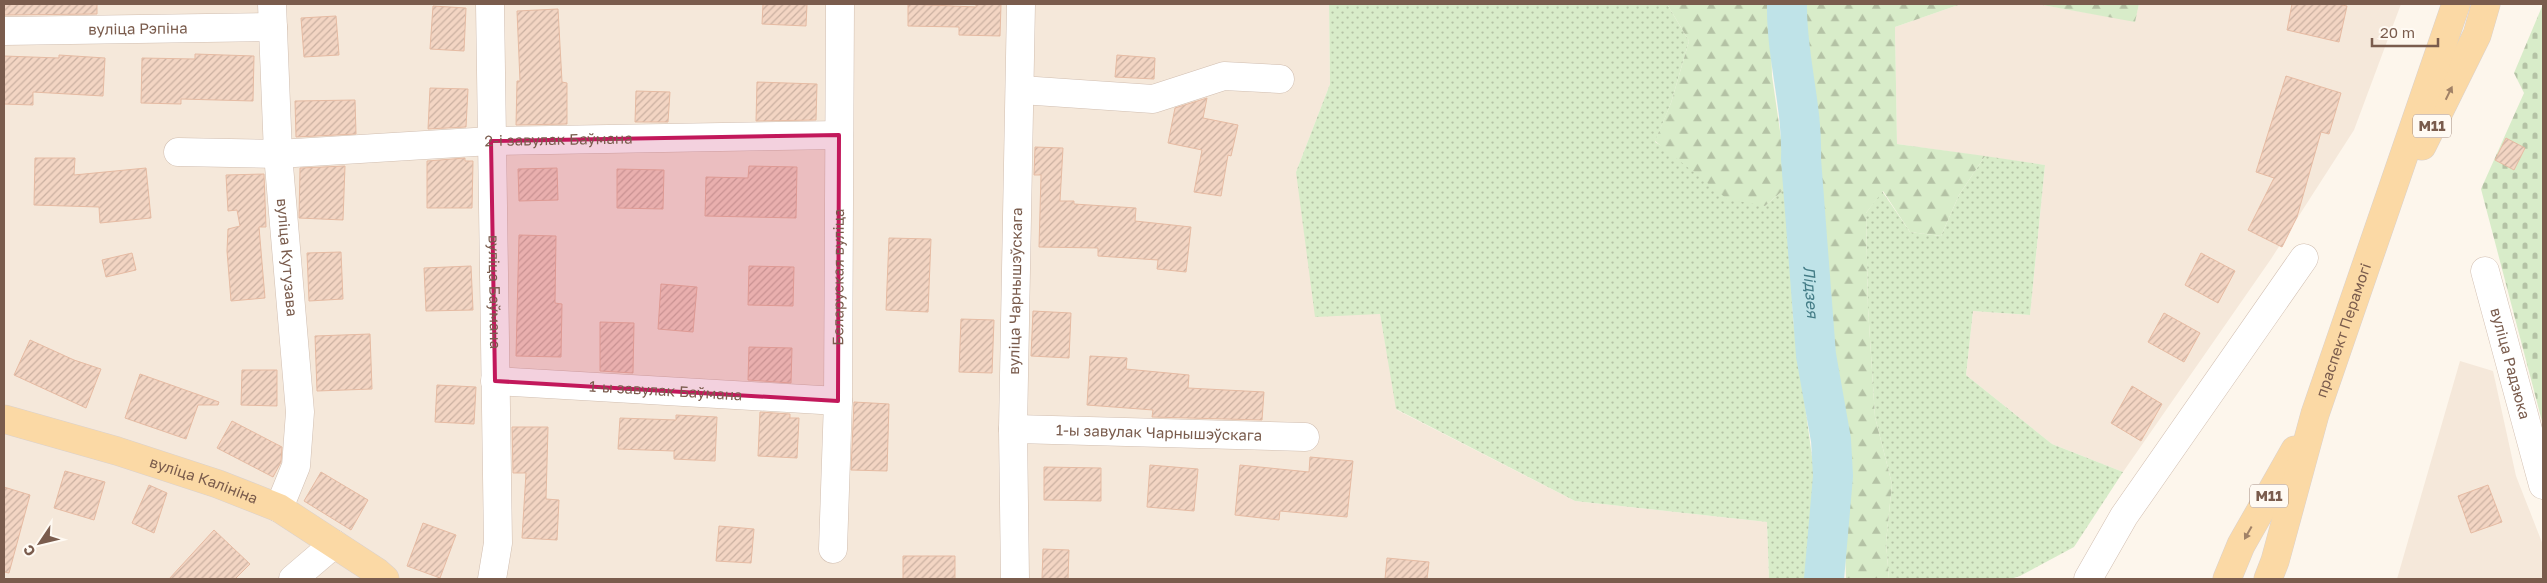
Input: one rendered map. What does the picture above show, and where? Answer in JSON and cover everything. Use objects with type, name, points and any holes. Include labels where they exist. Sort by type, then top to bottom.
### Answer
[{"type":"main road","name":"праспект Перамогі","points":[[2268,579],[2276,561],[2315,414],[2456,4]]},
{"type":"main road","name":"праспект Перамогі","points":[[2372,246],[2477,35],[2486,4]]},
{"type":"main road","name":"праспект Перамогі","points":[[2227,579],[2241,545],[2315,414]]},
{"type":"main road","name":"вуліца Калініна","points":[[4,419],[125,453],[218,484],[279,508],[385,579]]},
{"type":"street","name":"вуліца Баўмана","points":[[490,4],[494,381],[498,543],[492,579]]},
{"type":"street","name":"Беларуская вуліца","points":[[833,550],[838,400],[840,4]]},
{"type":"street","name":"вуліца Чарнышэўскага","points":[[1015,579],[1013,428],[1021,90],[1021,4]]},
{"type":"street","name":"вуліца Рэпіна","points":[[4,31],[272,16]]},
{"type":"street","name":"вуліца Кутузава","points":[[272,16],[278,154],[300,412],[296,466],[279,508]]},
{"type":"street","points":[[1021,90],[1153,99],[1224,76],[1280,79]]},
{"type":"street","name":"2-і завулак Баўмана","points":[[178,152],[278,154],[492,141],[838,135]]},
{"type":"street","points":[[2088,579],[2124,516],[2304,258]]},
{"type":"street","name":"вуліца Радзюка","points":[[2485,271],[2543,485]]},
{"type":"street","name":"1-ы завулак Баўмана","points":[[494,381],[838,400]]},
{"type":"street","name":"1-ы завулак Чарнышэўскага","points":[[1013,428],[1306,437]]},
{"type":"street","points":[[293,579],[334,544]]},
{"type":"highlighted area","points":[[839,135],[838,401],[495,381],[491,141]]},
{"type":"shaded area","points":[[4,4],[1329,4],[1330,84],[1296,172],[1380,314],[1397,410],[1575,501],[1767,522],[1769,579],[4,579]]},
{"type":"shaded area","points":[[1961,4],[2037,4],[2135,21],[2139,4],[2401,4],[2354,130],[2271,259],[2123,472],[2052,444],[1966,375],[1973,311],[2030,315],[2045,165],[1897,144],[1895,27]]},
{"type":"shaded area","points":[[2460,361],[2493,371],[2516,476],[2543,545],[2543,579],[2397,579]]},
{"type":"green space","points":[[1329,4],[1667,4],[1689,41],[1671,103],[1655,142],[1765,206],[1788,186],[1793,318],[1813,464],[1816,579],[1769,579],[1767,522],[1575,501],[1396,409],[1380,314],[1315,317],[1296,172],[1330,84]]},
{"type":"green space","points":[[1667,4],[1770,4],[1772,76],[1788,186],[1765,206],[1727,199],[1655,141],[1671,103],[1689,41]]},
{"type":"green space","points":[[1802,4],[1961,4],[1895,27],[1897,144],[1985,156],[1959,195],[1941,236],[1910,232],[1883,191],[1866,213],[1868,308],[1875,417],[1892,484],[1886,542],[1889,579],[1846,579],[1842,459],[1823,313],[1822,177],[1805,75]]},
{"type":"green space","points":[[2037,4],[2139,4],[2135,22]]},
{"type":"green space","points":[[2543,4],[2543,425],[2481,189],[2524,93],[2514,73]]},
{"type":"green space","points":[[1985,156],[2045,165],[2030,315],[1973,311],[1966,375],[2052,444],[2123,472],[2074,547],[2020,576],[2010,579],[1889,579],[1886,542],[1892,484],[1875,417],[1868,308],[1866,213],[1882,191],[1910,232],[1941,236],[1959,195]]},
{"type":"building","points":[[4,4],[97,4],[97,14],[4,15]]},
{"type":"building","points":[[763,4],[807,4],[806,26],[762,24]]},
{"type":"building","points":[[908,4],[976,7],[976,4],[1001,4],[1000,36],[959,35],[959,27],[908,26]]},
{"type":"building","points":[[2292,4],[2337,4],[2347,6],[2339,42],[2287,30]]},
{"type":"building","points":[[433,6],[466,8],[464,51],[430,49]]},
{"type":"building","points":[[558,9],[562,82],[567,83],[567,124],[516,125],[517,81],[520,81],[517,11]]},
{"type":"building","points":[[336,16],[339,55],[304,57],[301,18]]},
{"type":"building","points":[[195,54],[254,56],[253,101],[181,99],[181,104],[141,103],[142,58],[195,59]]},
{"type":"building","points":[[59,55],[105,58],[103,96],[33,92],[33,105],[4,104],[4,56],[59,58]]},
{"type":"building","points":[[1117,55],[1155,58],[1154,79],[1115,77]]},
{"type":"building","points":[[2286,76],[2341,93],[2329,134],[2321,132],[2297,217],[2282,247],[2248,230],[2274,178],[2256,172]]},
{"type":"building","points":[[757,82],[817,84],[816,120],[756,121]]},
{"type":"building","points":[[430,88],[468,89],[466,127],[428,129]]},
{"type":"building","points":[[636,91],[670,92],[668,122],[635,122]]},
{"type":"building","points":[[1207,98],[1203,118],[1238,125],[1231,156],[1228,155],[1221,196],[1194,192],[1202,150],[1168,143],[1175,108]]},
{"type":"building","points":[[355,100],[356,134],[296,137],[295,101]]},
{"type":"building","points":[[2506,138],[2525,148],[2514,170],[2495,160]]},
{"type":"building","points":[[1035,147],[1063,148],[1060,201],[1074,201],[1074,204],[1136,208],[1135,221],[1191,227],[1186,272],[1157,269],[1158,260],[1098,256],[1098,248],[1039,247],[1041,175],[1034,175]]},
{"type":"building","points":[[35,158],[75,158],[74,175],[146,168],[151,218],[100,223],[99,207],[34,205]]},
{"type":"building","points":[[465,158],[465,161],[473,161],[472,208],[427,208],[427,161]]},
{"type":"building","points":[[345,166],[343,220],[299,218],[300,168]]},
{"type":"building","points":[[749,166],[797,167],[796,218],[705,216],[706,177],[748,178]]},
{"type":"building","points":[[557,168],[558,200],[519,201],[518,169]]},
{"type":"building","points":[[617,169],[664,170],[663,209],[617,208]]},
{"type":"building","points":[[264,174],[266,227],[259,227],[265,298],[231,301],[227,251],[228,229],[240,226],[237,210],[228,211],[226,175]]},
{"type":"building","points":[[519,235],[556,236],[555,303],[562,304],[561,357],[516,356]]},
{"type":"building","points":[[889,238],[931,239],[928,312],[886,310]]},
{"type":"building","points":[[341,252],[343,299],[309,301],[307,253]]},
{"type":"building","points":[[132,253],[136,270],[106,277],[102,260]]},
{"type":"building","points":[[2201,253],[2235,271],[2218,303],[2185,285]]},
{"type":"building","points":[[471,266],[473,310],[426,311],[424,268]]},
{"type":"building","points":[[749,266],[794,267],[793,306],[748,305]]},
{"type":"building","points":[[661,284],[697,287],[693,332],[658,329]]},
{"type":"building","points":[[1033,311],[1071,313],[1069,358],[1031,356]]},
{"type":"building","points":[[2164,313],[2200,333],[2184,362],[2148,342]]},
{"type":"building","points":[[961,319],[994,320],[992,373],[959,372]]},
{"type":"building","points":[[600,322],[634,323],[633,373],[600,371]]},
{"type":"building","points":[[370,334],[372,389],[317,391],[315,336]]},
{"type":"building","points":[[30,340],[74,360],[101,369],[86,408],[14,375]]},
{"type":"building","points":[[749,347],[792,348],[791,383],[748,380]]},
{"type":"building","points":[[1090,356],[1127,358],[1126,369],[1189,375],[1188,388],[1264,392],[1262,420],[1152,417],[1153,410],[1087,405]]},
{"type":"building","points":[[242,370],[277,370],[277,406],[241,405]]},
{"type":"building","points":[[140,374],[219,402],[218,405],[198,405],[186,439],[125,418]]},
{"type":"building","points":[[437,385],[476,387],[474,424],[435,422]]},
{"type":"building","points":[[2132,386],[2162,404],[2141,441],[2111,423]]},
{"type":"building","points":[[854,402],[889,404],[887,471],[851,470]]},
{"type":"building","points":[[760,412],[790,414],[790,418],[799,418],[797,458],[758,456]]},
{"type":"building","points":[[676,415],[717,417],[715,461],[674,459],[674,451],[618,449],[620,418],[676,420]]},
{"type":"building","points":[[232,421],[282,447],[281,462],[273,477],[217,448]]},
{"type":"building","points":[[512,427],[548,427],[546,499],[559,500],[557,540],[522,538],[526,473],[513,473]]},
{"type":"building","points":[[1310,457],[1353,461],[1347,517],[1280,511],[1279,520],[1235,515],[1240,465],[1309,472]]},
{"type":"building","points":[[1150,465],[1198,469],[1194,511],[1147,507]]},
{"type":"building","points":[[1044,467],[1101,468],[1101,501],[1044,500]]},
{"type":"building","points":[[65,471],[105,482],[94,520],[54,508]]},
{"type":"building","points":[[321,472],[368,500],[351,530],[304,501]]},
{"type":"building","points":[[149,485],[167,493],[154,533],[132,523]]},
{"type":"building","points":[[2488,485],[2502,522],[2471,533],[2458,496]]},
{"type":"building","points":[[4,487],[30,495],[9,573],[4,572]]},
{"type":"building","points":[[423,523],[456,535],[440,578],[407,566]]},
{"type":"building","points":[[719,526],[754,529],[751,563],[716,561]]},
{"type":"building","points":[[214,530],[250,564],[235,579],[169,579]]},
{"type":"building","points":[[1043,549],[1069,550],[1068,579],[1042,579]]},
{"type":"building","points":[[903,556],[955,556],[955,579],[903,579]]},
{"type":"building","points":[[1387,558],[1429,562],[1427,579],[1385,579]]},
{"type":"waterway","name":"Лідзея","points":[[1787,4],[1789,43],[1800,120],[1801,159],[1816,355],[1831,440],[1833,476],[1824,579]]}]
